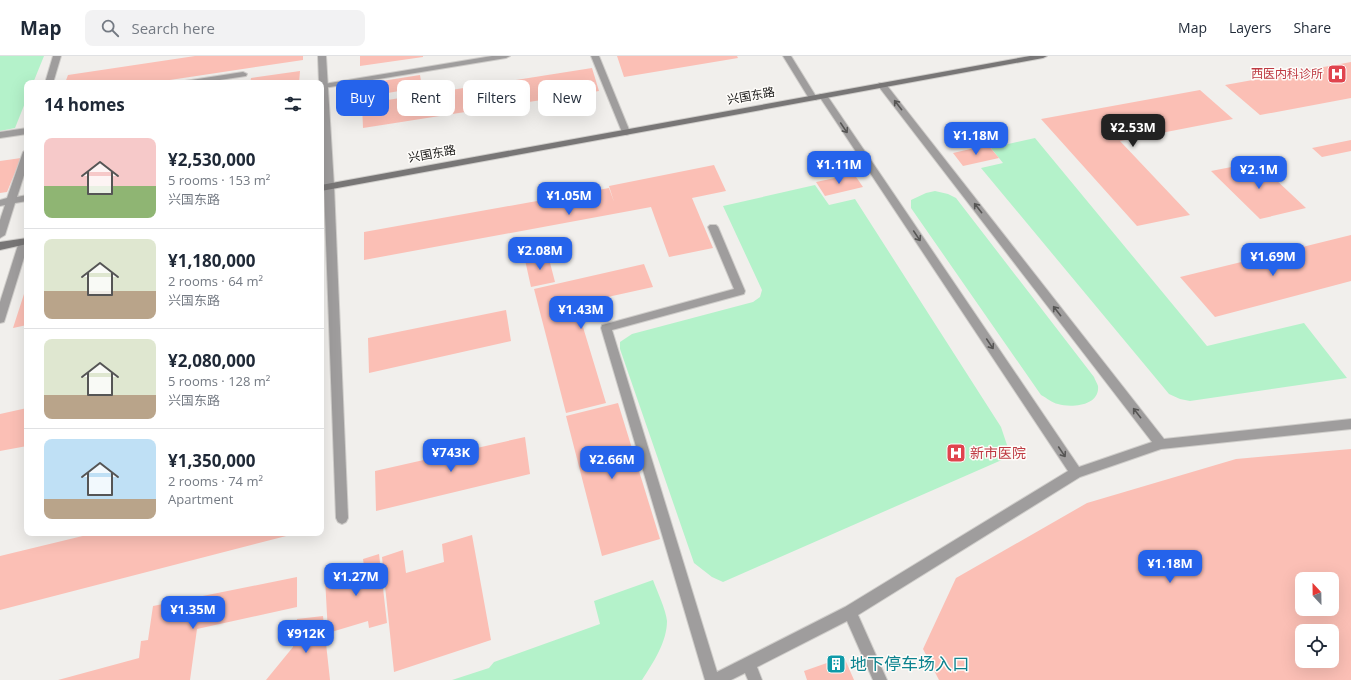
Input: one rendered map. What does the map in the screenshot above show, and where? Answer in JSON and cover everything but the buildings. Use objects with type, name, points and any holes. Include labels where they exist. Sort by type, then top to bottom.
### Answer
[{"type":"main road","name":"兴国东路","points":[[325,187],[1043,56]]},
{"type":"main road","points":[[0,246],[24,241]]},
{"type":"street","points":[[50,80],[58,56]]},
{"type":"street","points":[[322,56],[324,80]]},
{"type":"street","points":[[342,518],[325,187],[324,86],[506,56]]},
{"type":"street","points":[[595,56],[626,132]]},
{"type":"street","points":[[787,56],[818,97],[1076,473]]},
{"type":"street","points":[[204,80],[243,74]]},
{"type":"street","points":[[882,85],[1161,444]]},
{"type":"street","points":[[0,135],[24,131]]},
{"type":"street","points":[[0,235],[24,161]]},
{"type":"street","points":[[0,203],[24,199]]},
{"type":"street","points":[[712,680],[606,328],[740,291],[713,227]]},
{"type":"street","points":[[0,319],[24,247]]},
{"type":"street","points":[[716,680],[850,612],[1076,473],[1161,444],[1351,424]]},
{"type":"street","points":[[850,612],[880,680]]},
{"type":"street","points":[[749,663],[755,680]]},
{"type":"green space","points":[[0,56],[44,56],[34,80],[24,80],[24,106],[15,128],[0,131]]},
{"type":"green space","points":[[1035,138],[1207,346],[1304,323],[1347,378],[1190,401],[1180,399],[1169,394],[981,168],[1003,163],[991,148]]},
{"type":"green space","points":[[815,185],[829,205],[855,199],[1001,427],[1008,448],[1004,459],[723,582],[712,577],[694,563],[620,349],[620,342],[632,334],[753,302],[760,297],[762,290],[723,206]]},
{"type":"green space","points":[[935,191],[948,194],[956,198],[1094,377],[1098,386],[1097,393],[1090,402],[1070,406],[1054,403],[1041,395],[911,208],[911,200],[926,193]]},
{"type":"green space","points":[[653,580],[667,621],[665,637],[659,652],[642,680],[452,680],[489,668],[494,662],[600,624],[594,601]]},
{"type":"place","name":"西医内科诊所","points":[[1337,74]]},
{"type":"place","name":"新市医院","points":[[956,453]]},
{"type":"place","name":"地下停车场入口","points":[[836,664]]}]
